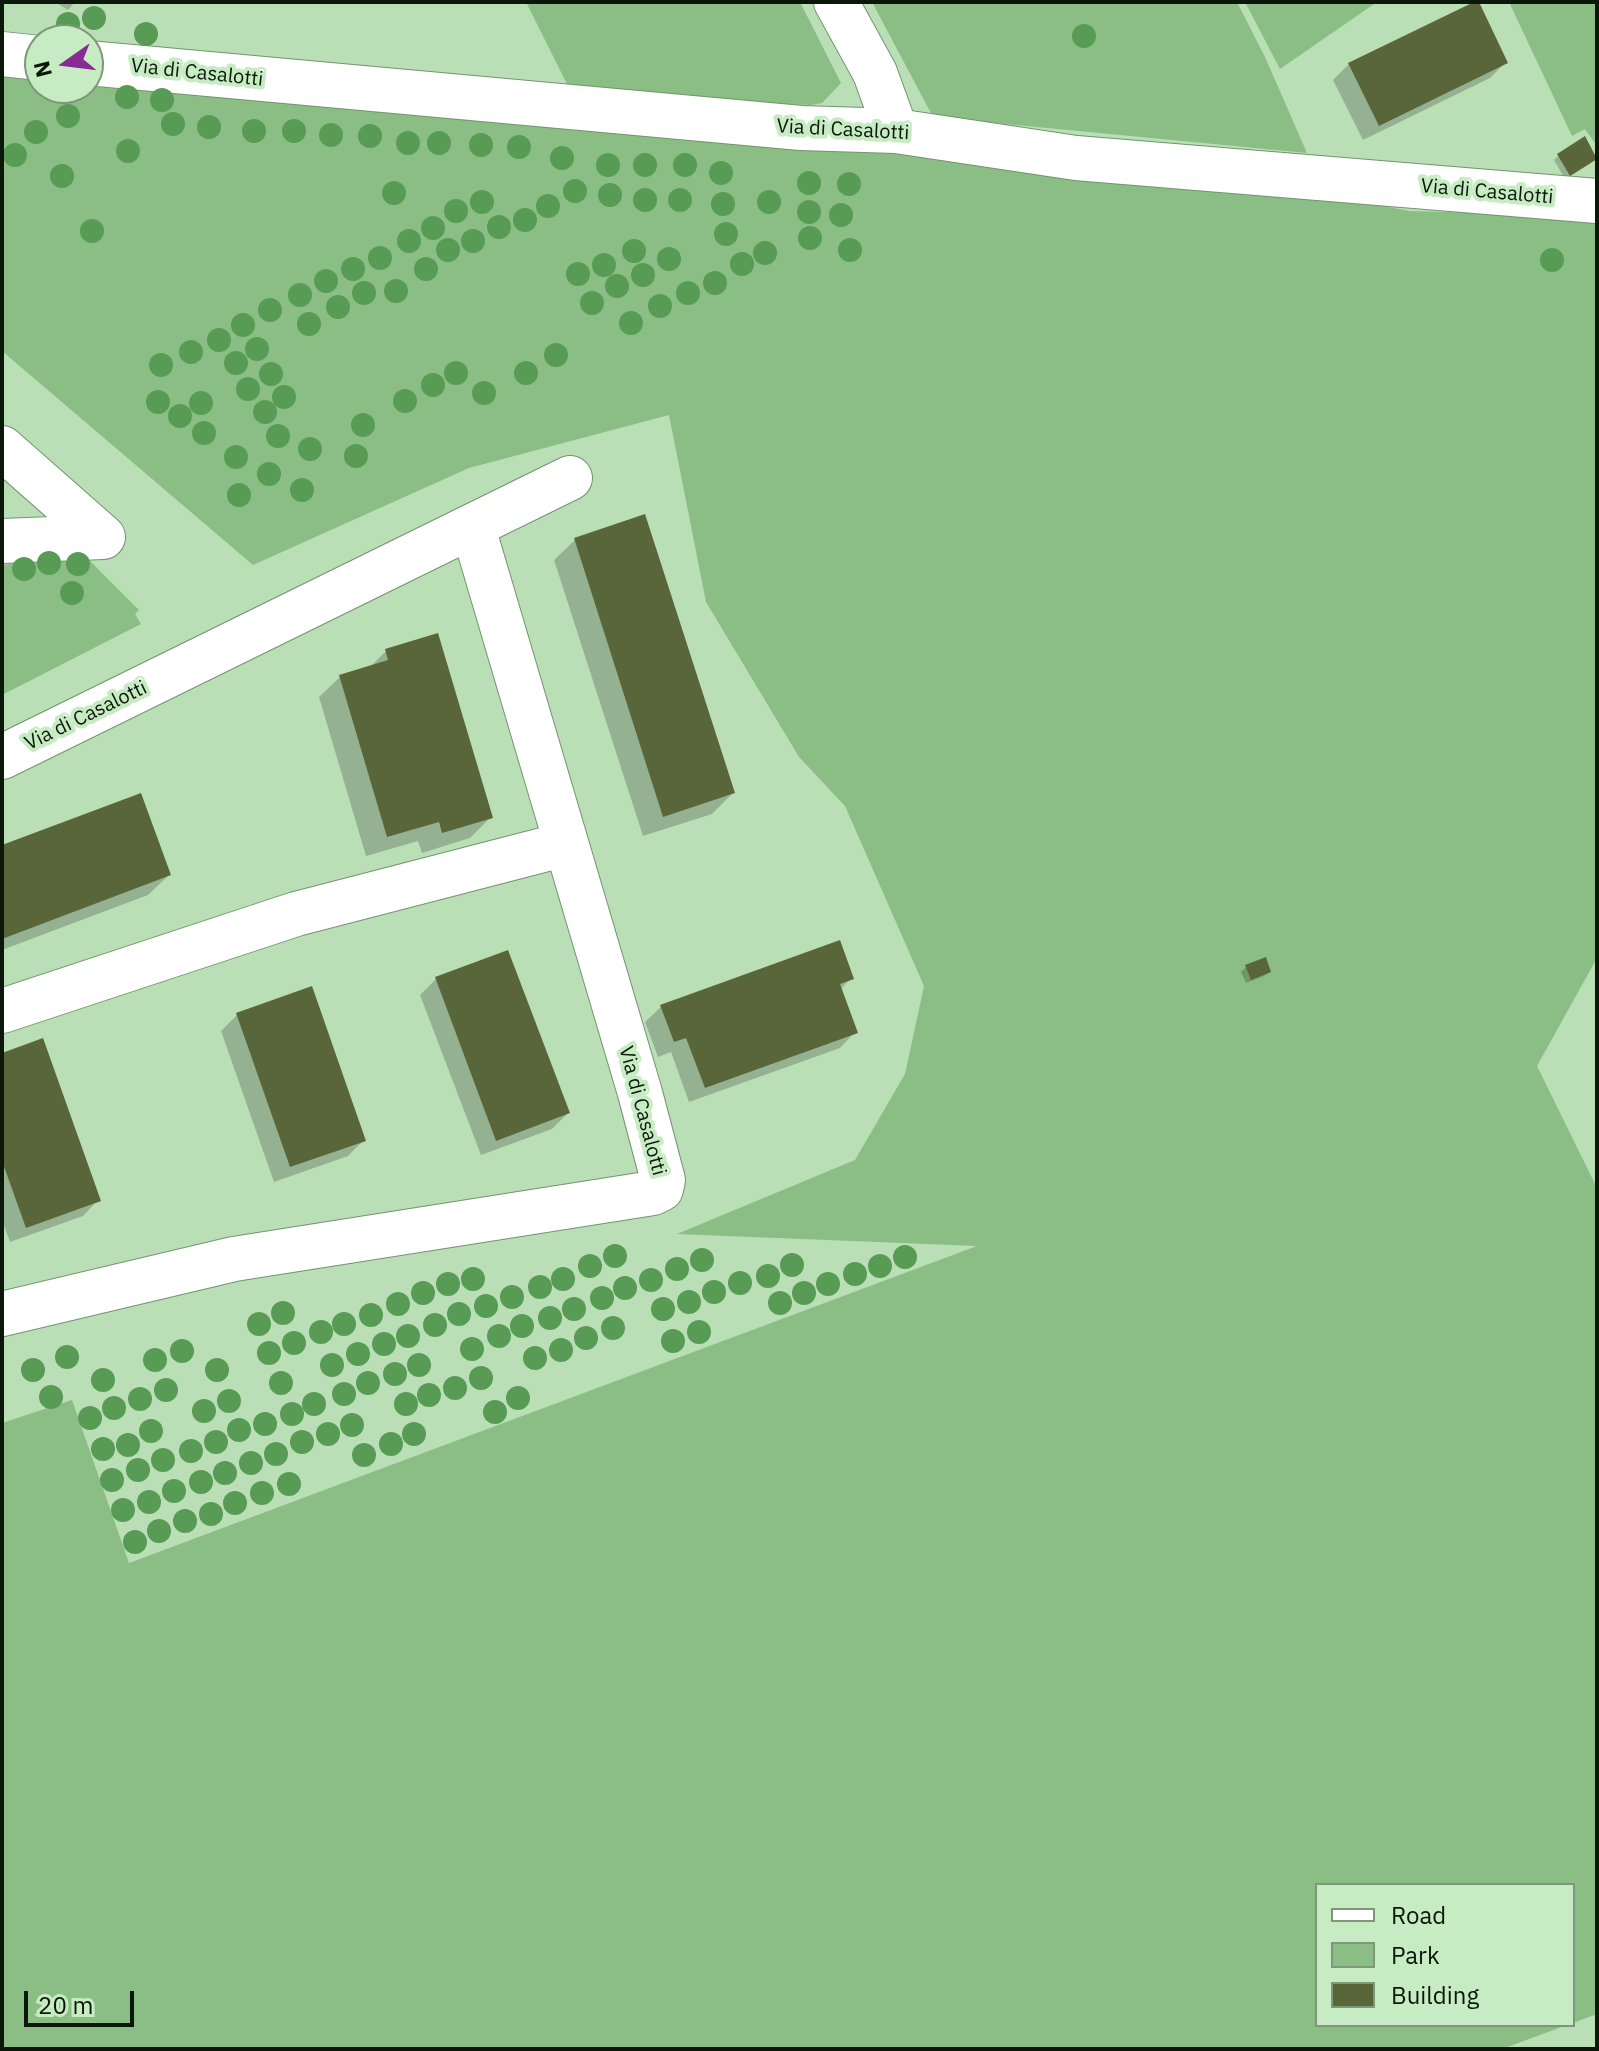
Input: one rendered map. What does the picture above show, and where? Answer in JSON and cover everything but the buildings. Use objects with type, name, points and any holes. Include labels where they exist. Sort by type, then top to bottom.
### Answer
[{"type":"street","points":[[836,2],[875,73],[896,131]]},
{"type":"street","points":[[2,54],[24,56]]},
{"type":"street","name":"Via di Casalotti","points":[[104,64],[801,128],[896,131],[1076,158],[1597,201]]},
{"type":"street","points":[[2,448],[103,537],[2,541]]},
{"type":"street","name":"Via di Casalotti","points":[[2,757],[570,478]]},
{"type":"street","name":"Via di Casalotti","points":[[2,1314],[234,1259],[653,1193],[661,1189],[663,1180],[640,1093],[473,528]]},
{"type":"street","points":[[2,1011],[296,914],[566,844]]},
{"type":"green space","points":[[526,2],[800,2],[841,83],[822,103],[811,105],[569,88]]},
{"type":"green space","points":[[872,2],[1237,2],[1307,153],[933,117]]},
{"type":"green space","points":[[1245,2],[1377,2],[1280,69]]},
{"type":"green space","points":[[1509,2],[1597,2],[1597,146],[1585,129],[1572,136]]},
{"type":"green space","points":[[2,71],[24,74],[24,104],[104,104],[104,86],[175,93],[210,93],[435,117],[540,122],[901,150],[1359,201],[1409,211],[1597,216],[1597,958],[1537,1066],[1597,1188],[1597,2014],[1575,2022],[1575,1883],[1315,1883],[1315,2027],[1562,2027],[1502,2049],[2,2049],[2,1423],[72,1400],[129,1563],[977,1246],[677,1234],[855,1160],[905,1074],[924,986],[845,806],[799,757],[706,602],[669,415],[469,468],[253,565],[2,351]]},
{"type":"green space","points":[[83,554],[139,610],[135,614],[141,624],[2,695],[2,565]]}]
